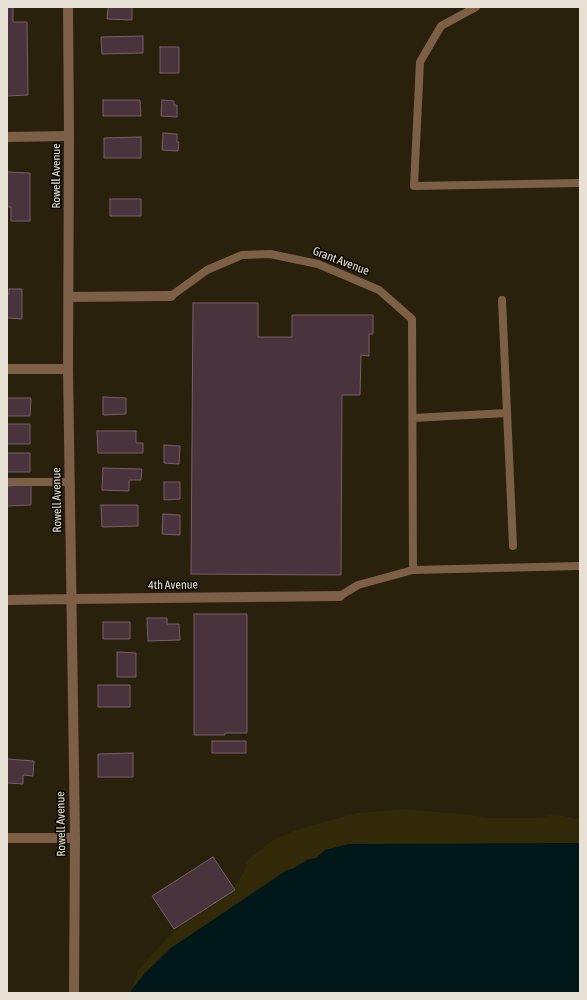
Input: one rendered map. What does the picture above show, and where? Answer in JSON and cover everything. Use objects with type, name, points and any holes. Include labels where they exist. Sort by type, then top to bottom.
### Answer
[{"type":"street","name":"Rowell Avenue","points":[[68,7],[68,368],[75,838],[74,993]]},
{"type":"street","points":[[7,137],[69,136]]},
{"type":"street","name":"Grant Avenue","points":[[69,297],[171,296]]},
{"type":"street","points":[[7,369],[68,368]]},
{"type":"street","name":"4th Avenue","points":[[7,600],[340,596]]},
{"type":"street","points":[[7,838],[75,838]]},
{"type":"lane","points":[[476,7],[441,26],[420,62],[414,186],[580,184]]},
{"type":"lane","name":"Grant Avenue","points":[[171,296],[207,270],[242,255],[270,254],[318,264],[379,290],[412,319],[413,418]]},
{"type":"lane","points":[[502,300],[513,546]]},
{"type":"lane","points":[[413,570],[413,418],[507,413]]},
{"type":"lane","points":[[7,482],[70,482]]},
{"type":"lane","points":[[340,596],[358,585],[413,570],[580,566]]},
{"type":"sand","points":[[403,809],[471,815],[486,818],[541,818],[550,815],[564,816],[575,819],[580,818],[580,855],[146,993],[126,993],[133,989],[138,970],[174,931],[235,890],[235,886],[244,872],[248,860],[273,840],[299,829],[357,813]]},
{"type":"water","points":[[580,843],[580,993],[129,993],[145,973],[171,948],[287,870],[294,868],[307,860],[316,858],[325,850],[348,844]]},
{"type":"building","points":[[7,7],[13,7],[13,22],[27,22],[28,95],[7,96]]},
{"type":"building","points":[[108,7],[132,7],[132,20],[107,19]]},
{"type":"building","points":[[143,36],[143,53],[102,54],[101,37]]},
{"type":"building","points":[[160,47],[179,47],[179,73],[160,73]]},
{"type":"building","points":[[103,100],[140,100],[141,116],[103,116]]},
{"type":"building","points":[[162,100],[174,101],[174,105],[177,105],[177,117],[161,116]]},
{"type":"building","points":[[163,133],[177,134],[177,142],[179,142],[178,151],[162,150]]},
{"type":"building","points":[[141,137],[141,158],[104,158],[104,138]]},
{"type":"building","points":[[7,172],[30,173],[30,221],[11,221],[11,207],[7,207]]},
{"type":"building","points":[[110,199],[141,199],[141,216],[110,216]]},
{"type":"building","points":[[9,289],[22,289],[22,319],[7,318],[7,294],[9,294]]},
{"type":"building","points":[[193,303],[258,303],[258,337],[292,337],[292,315],[373,315],[373,334],[369,334],[369,356],[361,355],[360,395],[342,395],[341,575],[191,574]]},
{"type":"building","points":[[103,397],[126,398],[126,414],[103,415]]},
{"type":"building","points":[[7,398],[31,398],[30,416],[7,416]]},
{"type":"building","points":[[7,424],[30,424],[30,444],[7,444]]},
{"type":"building","points":[[97,431],[136,431],[136,443],[143,443],[143,453],[98,453]]},
{"type":"building","points":[[164,445],[180,446],[179,464],[164,463]]},
{"type":"building","points":[[7,453],[30,453],[30,472],[7,472]]},
{"type":"building","points":[[103,468],[142,469],[141,480],[129,480],[129,491],[102,490]]},
{"type":"building","points":[[164,482],[180,482],[180,499],[164,500]]},
{"type":"building","points":[[31,485],[31,505],[7,506],[7,486]]},
{"type":"building","points":[[101,505],[138,505],[138,526],[102,527]]},
{"type":"building","points":[[163,514],[180,515],[180,535],[162,534]]},
{"type":"building","points":[[194,614],[247,614],[247,733],[194,735]]},
{"type":"building","points":[[147,618],[167,618],[167,624],[179,624],[180,640],[148,641]]},
{"type":"building","points":[[103,622],[130,622],[130,639],[103,639]]},
{"type":"building","points":[[117,652],[136,653],[136,677],[117,677]]},
{"type":"building","points":[[98,685],[130,685],[130,707],[98,707]]},
{"type":"building","points":[[212,741],[246,741],[246,753],[212,753]]},
{"type":"building","points":[[133,753],[133,777],[98,777],[98,754]]},
{"type":"building","points":[[7,759],[34,761],[33,776],[23,775],[23,784],[7,783]]},
{"type":"building","points":[[213,857],[235,890],[174,929],[152,896]]}]
